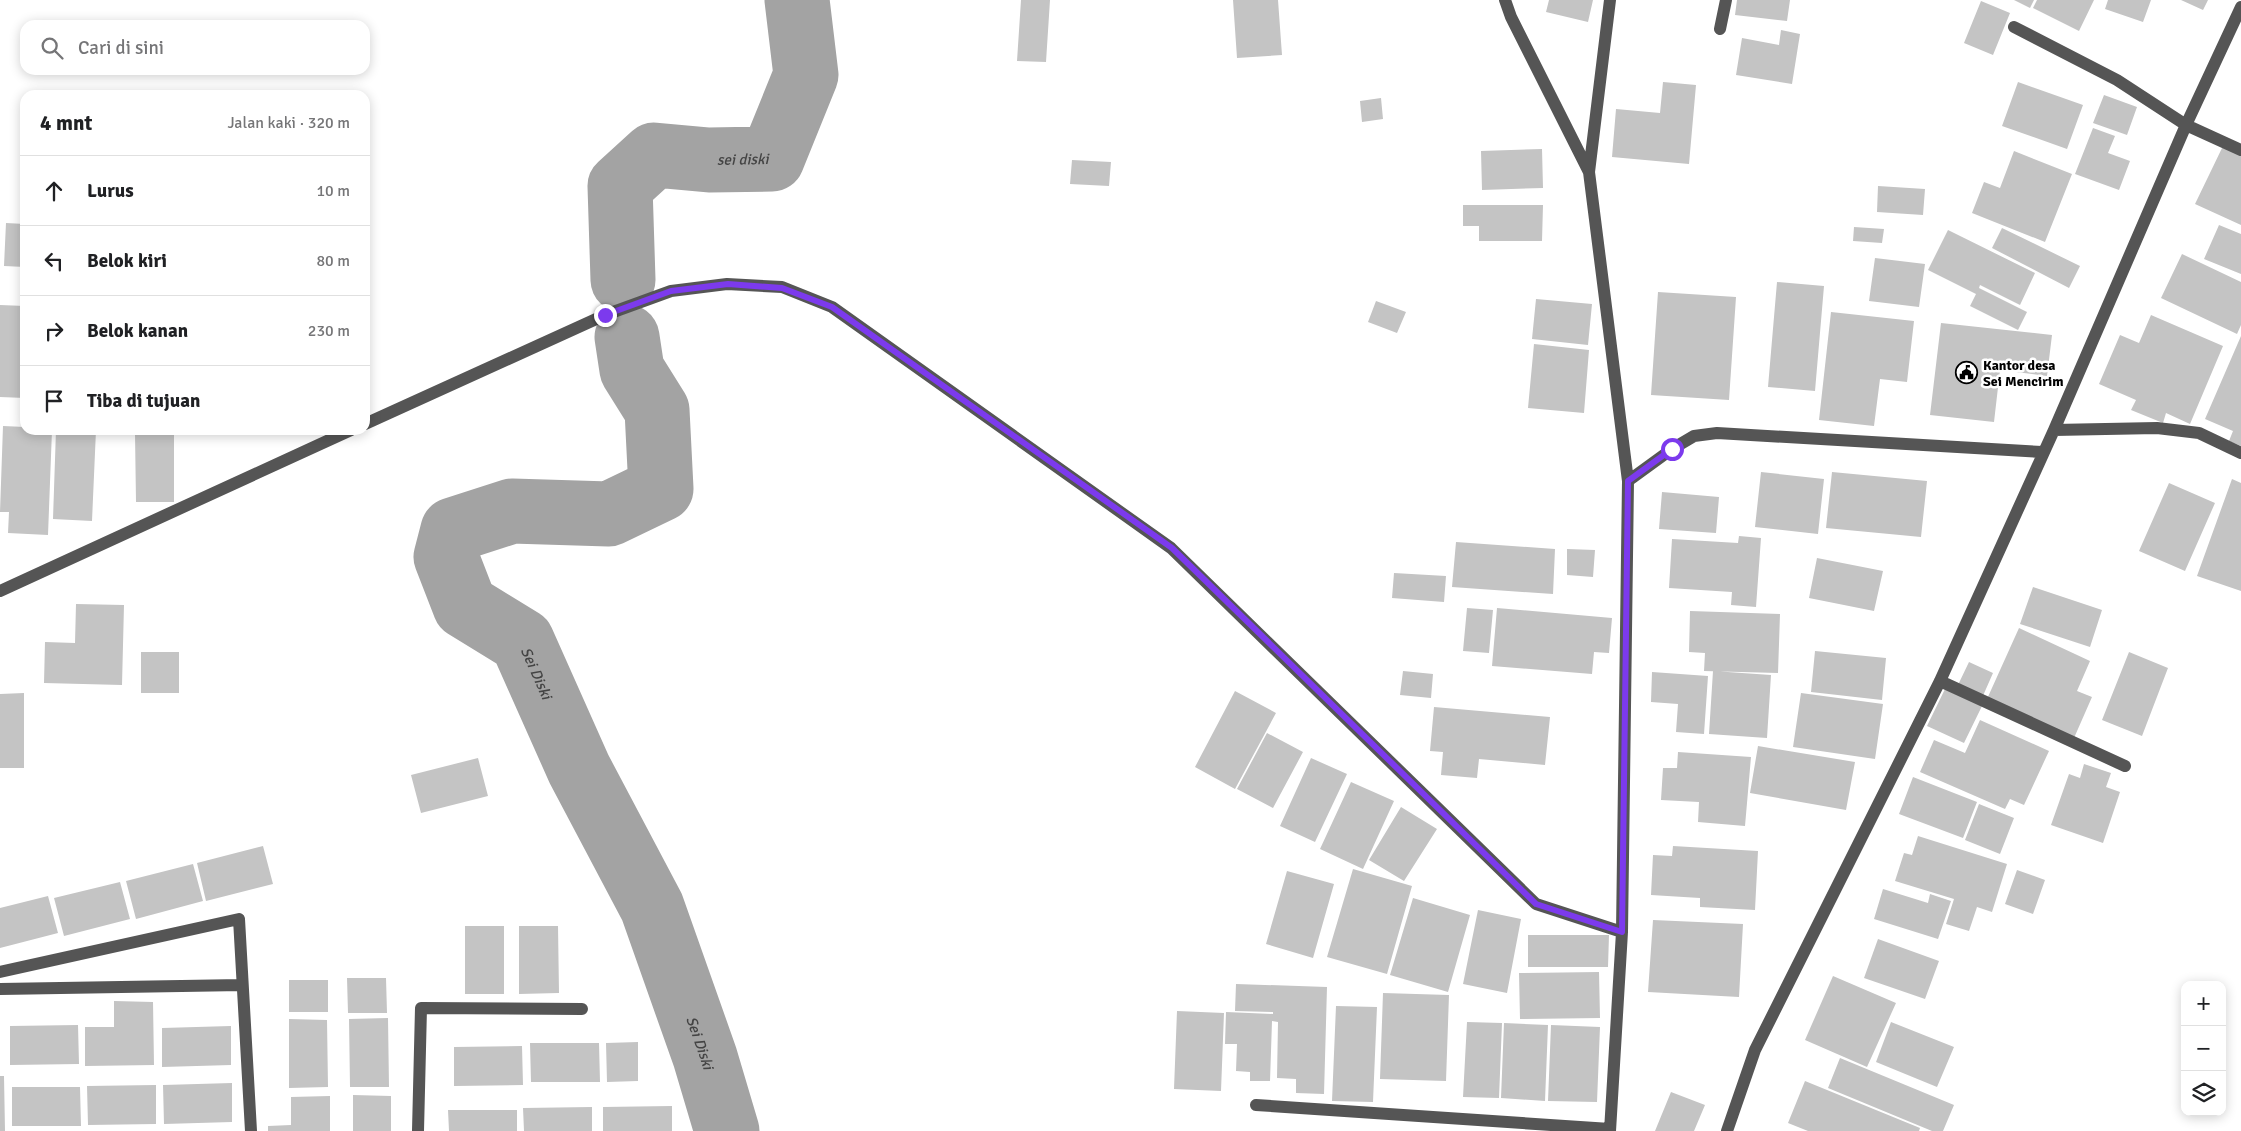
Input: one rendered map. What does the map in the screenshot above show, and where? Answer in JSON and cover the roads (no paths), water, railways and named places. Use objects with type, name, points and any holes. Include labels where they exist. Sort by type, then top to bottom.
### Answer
[{"type":"street","points":[[1505,0],[1511,17],[1589,172]]},
{"type":"street","points":[[1256,1105],[1610,1130],[1622,932],[1628,481],[1589,172],[1610,0]]},
{"type":"street","points":[[1720,29],[1726,0]]},
{"type":"street","points":[[1727,1131],[1755,1050],[1940,681],[2042,452],[2054,430],[2186,125],[2241,7]]},
{"type":"street","points":[[2014,27],[2117,80],[2186,125],[2241,150]]},
{"type":"street","points":[[370,422],[629,306],[671,291],[728,284],[782,288],[832,307],[1172,548],[1536,904],[1622,932]]},
{"type":"street","points":[[2054,430],[2157,428],[2199,433],[2241,453]]},
{"type":"street","points":[[1628,481],[1672,449],[1694,436],[1717,433],[2042,452]]},
{"type":"street","points":[[3,585],[340,435]]},
{"type":"street","points":[[1940,681],[2125,766]]},
{"type":"street","points":[[0,972],[239,919],[251,1131]]},
{"type":"street","points":[[0,989],[242,985]]},
{"type":"street","points":[[418,1131],[421,1008],[582,1009]]},
{"type":"waterway","name":"sei diski","points":[[623,280],[620,186],[654,155],[709,160],[772,159],[806,75],[797,0]]},
{"type":"waterway","name":"Sei Diski","points":[[627,337],[632,370],[657,410],[661,489],[609,514],[512,511],[453,530],[446,557],[465,606],[522,641],[579,769],[652,907],[705,1057],[727,1131]]},
{"type":"place","name":"Kantor desa Sei Mencirim","points":[[1967,373]]}]
